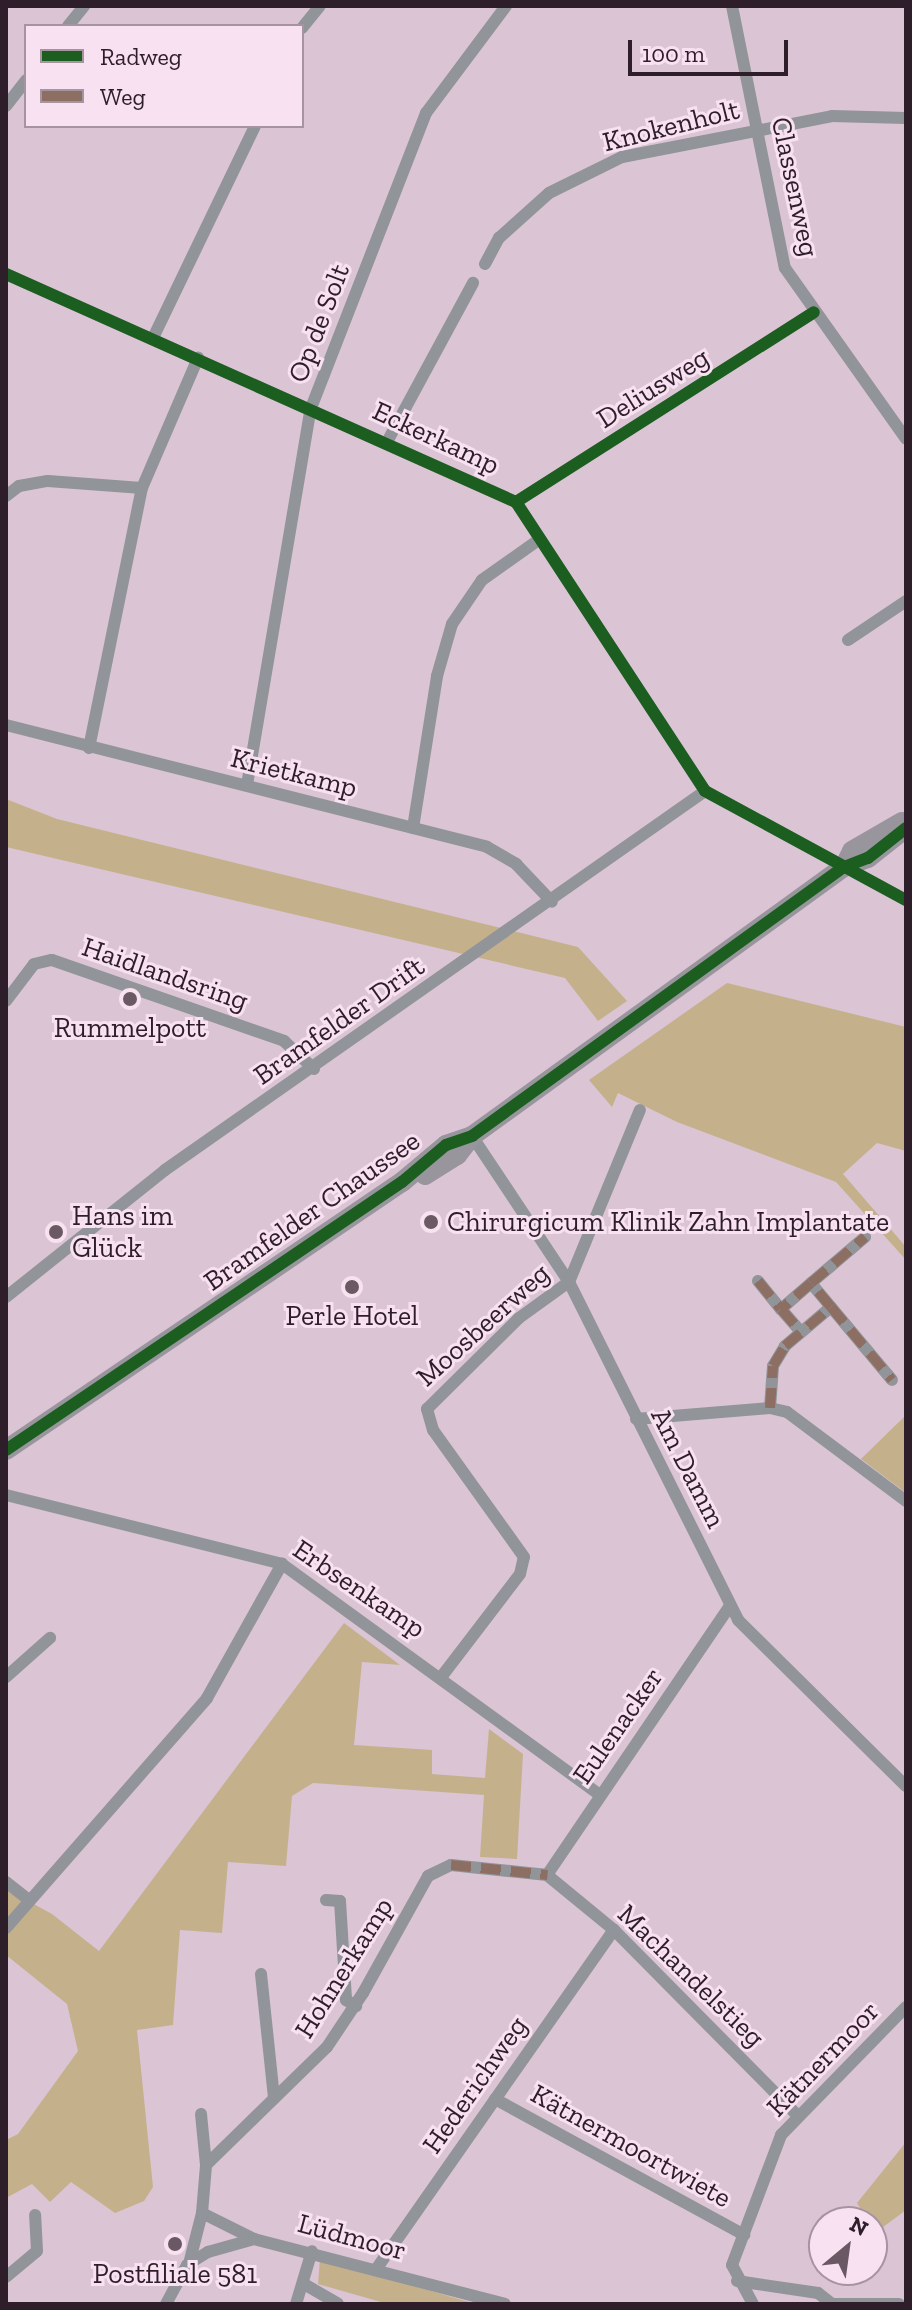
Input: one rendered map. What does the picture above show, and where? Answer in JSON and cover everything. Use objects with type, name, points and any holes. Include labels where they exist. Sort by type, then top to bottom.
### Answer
[{"type":"main road","points":[[844,867],[852,851],[906,821]]},
{"type":"main road","points":[[844,867],[868,858],[906,828]]},
{"type":"main road","name":"Bramfelder Chaussee","points":[[6,1450],[402,1182],[446,1145],[472,1136],[685,986],[844,867]]},
{"type":"street","points":[[70,24],[84,6]]},
{"type":"street","points":[[304,26],[320,6]]},
{"type":"street","name":"Op de Solt","points":[[247,785],[311,408],[426,113],[506,6]]},
{"type":"street","name":"Classenweg","points":[[732,6],[785,268],[906,439]]},
{"type":"street","points":[[6,106],[24,83]]},
{"type":"street","name":"Knokenholt","points":[[485,264],[499,238],[549,193],[622,157],[832,116],[906,118]]},
{"type":"street","points":[[153,338],[254,128]]},
{"type":"street","name":"Eckerkamp","points":[[6,274],[516,502],[705,791],[906,900]]},
{"type":"street","points":[[387,442],[473,283]]},
{"type":"street","name":"Deliusweg","points":[[516,502],[814,312]]},
{"type":"street","points":[[89,748],[142,488],[198,358]]},
{"type":"street","points":[[6,496],[19,486],[48,481],[142,488]]},
{"type":"street","points":[[413,828],[437,676],[452,624],[482,580],[540,539]]},
{"type":"street","points":[[848,640],[906,601]]},
{"type":"street","name":"Krietkamp","points":[[6,725],[413,828],[503,855],[552,902]]},
{"type":"street","name":"Bramfelder Drift","points":[[6,1297],[165,1170],[552,902],[705,791]]},
{"type":"street","name":"Haidlandsring","points":[[6,1001],[34,964],[52,960],[284,1041],[314,1069]]},
{"type":"street","name":"Moosbeerweg","points":[[442,1676],[520,1574],[524,1557],[433,1430],[427,1409],[519,1318],[569,1282],[640,1110]]},
{"type":"street","name":"Am Damm","points":[[472,1136],[569,1282],[738,1620],[906,1786]]},
{"type":"street","points":[[781,1309],[865,1237]]},
{"type":"street","points":[[758,1281],[801,1332]]},
{"type":"street","points":[[811,1283],[892,1380]]},
{"type":"street","points":[[770,1408],[773,1366],[801,1332],[831,1307]]},
{"type":"street","points":[[636,1419],[770,1408],[801,1420],[906,1501]]},
{"type":"street","name":"Erbsenkamp","points":[[6,1495],[282,1564],[442,1676],[599,1794]]},
{"type":"street","points":[[6,1928],[207,1698],[282,1564]]},
{"type":"street","name":"Eulenacker","points":[[547,1875],[599,1794],[730,1606]]},
{"type":"street","points":[[6,1677],[50,1638]]},
{"type":"street","name":"Hohnerkamp","points":[[206,2165],[327,2047],[356,2006],[428,1876],[437,1868],[476,1865],[547,1875]]},
{"type":"street","name":"Machandelstieg","points":[[547,1875],[614,1930],[798,2116]]},
{"type":"street","points":[[10,1885],[29,1900]]},
{"type":"street","points":[[326,1900],[340,1901],[346,2000],[356,2006]]},
{"type":"street","name":"Hederichweg","points":[[377,2268],[614,1930]]},
{"type":"street","points":[[261,1974],[274,2098]]},
{"type":"street","name":"Kätnermoor","points":[[737,2281],[732,2265],[781,2135],[906,2007]]},
{"type":"street","name":"Kätnermoortwiete","points":[[495,2099],[744,2235]]},
{"type":"street","points":[[166,2304],[189,2264],[202,2213],[206,2165],[201,2114]]},
{"type":"street","points":[[202,2213],[254,2239]]},
{"type":"street","points":[[6,2277],[37,2251],[35,2215]]},
{"type":"street","name":"Lüdmoor","points":[[189,2264],[208,2252],[254,2239],[377,2268],[470,2299],[505,2304]]},
{"type":"street","points":[[296,2304],[312,2251]]},
{"type":"street","points":[[737,2281],[753,2304]]},
{"type":"street","points":[[737,2281],[818,2293],[832,2304],[899,2304]]},
{"type":"street","points":[[304,2284],[338,2304]]},
{"type":"shaded area","points":[[6,799],[57,819],[578,947],[627,1001],[598,1021],[565,978],[6,847]]},
{"type":"shaded area","points":[[727,983],[906,1027],[906,1151],[877,1143],[843,1174],[906,1247],[906,1260],[836,1182],[677,1122],[618,1093],[612,1107],[589,1080]]},
{"type":"shaded area","points":[[906,1415],[906,1493],[861,1459]]},
{"type":"shaded area","points":[[344,1623],[400,1665],[362,1662],[354,1745],[432,1750],[432,1774],[485,1778],[489,1729],[523,1754],[517,1859],[480,1857],[484,1795],[313,1783],[292,1796],[286,1866],[228,1862],[222,1933],[180,1930],[173,2025],[137,2030],[153,2187],[144,2201],[115,2213],[71,2182],[50,2202],[32,2184],[6,2198],[6,2140],[18,2134],[78,2051],[67,2004],[6,1955],[6,1889],[52,1914],[99,1951]]},
{"type":"shaded area","points":[[906,2142],[906,2210],[888,2223],[888,2206],[859,2206],[857,2203]]},
{"type":"shaded area","points":[[320,2259],[469,2304],[388,2304],[318,2284]]},
{"type":"marked path","points":[[811,1283],[865,1237]]},
{"type":"marked path","points":[[758,1281],[781,1309]]},
{"type":"marked path","points":[[770,1408],[773,1366],[785,1346],[831,1307],[811,1283],[781,1309],[801,1332]]},
{"type":"marked path","points":[[831,1307],[892,1380]]},
{"type":"marked path","points":[[451,1865],[547,1875]]},
{"type":"cycle path","points":[[6,274],[516,502],[705,791],[906,900]]},
{"type":"cycle path","points":[[516,502],[814,312]]},
{"type":"cycle path","points":[[6,1450],[402,1182],[446,1145],[472,1136],[844,867],[868,858],[906,828]]},
{"type":"place","name":"Rummelpott","points":[[130,999]]},
{"type":"place","name":"Chirurgicum Klinik Zahn Implantate","points":[[431,1222]]},
{"type":"place","name":"Hans im Glück","points":[[56,1232]]},
{"type":"place","name":"Perle Hotel","points":[[352,1287]]},
{"type":"place","name":"Postfiliale 581","points":[[175,2244]]}]
